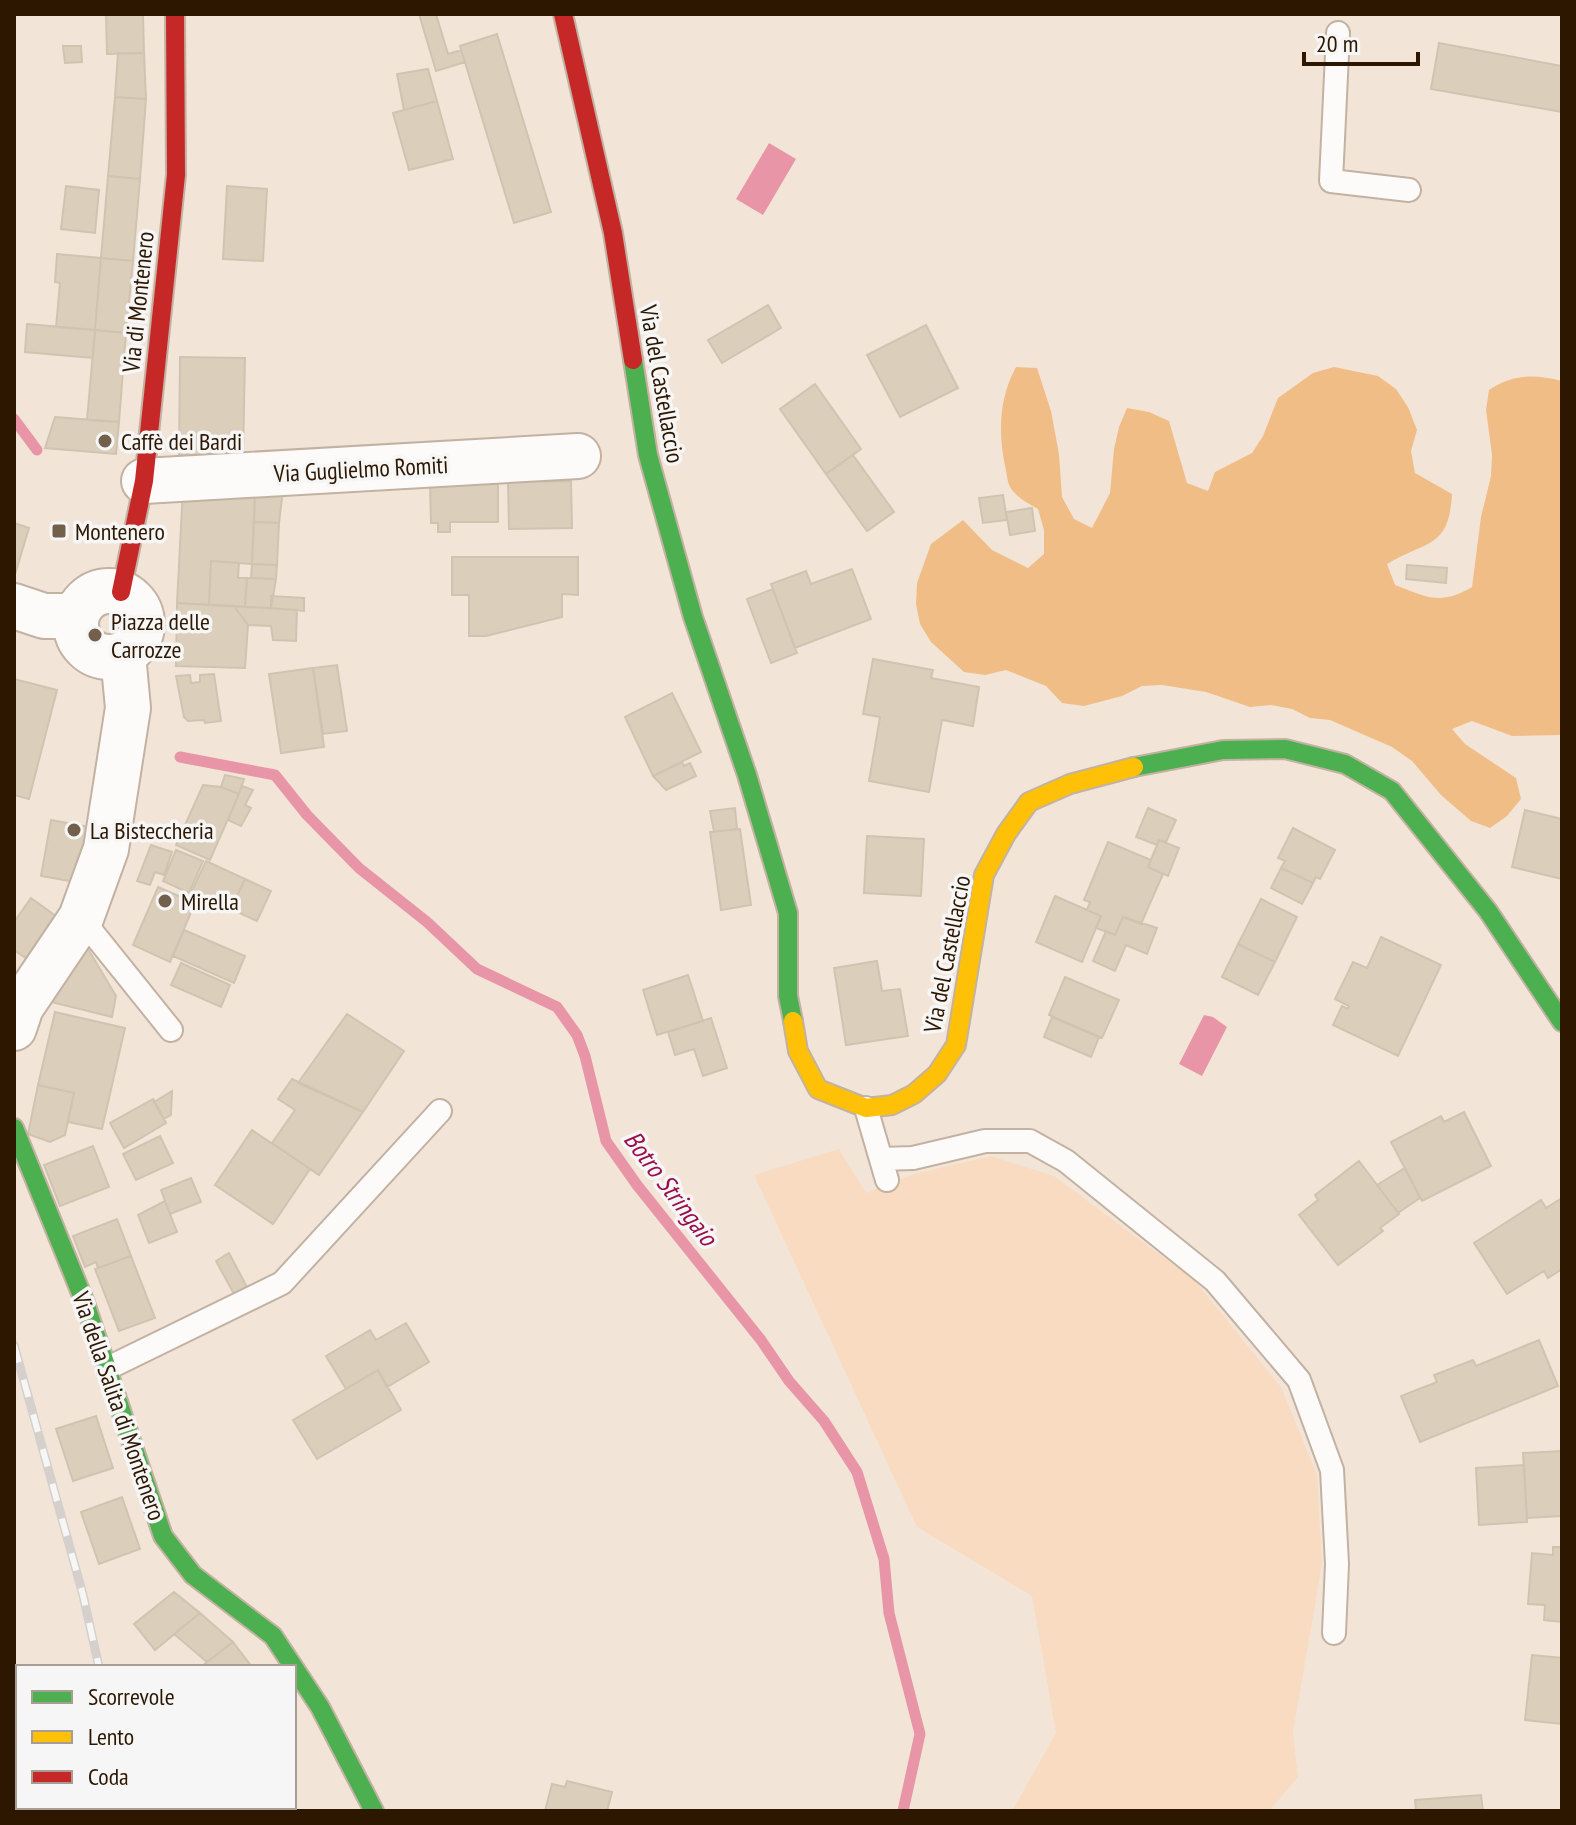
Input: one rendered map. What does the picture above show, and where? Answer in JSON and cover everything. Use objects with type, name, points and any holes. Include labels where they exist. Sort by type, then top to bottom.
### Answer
[{"type":"street","name":"Via di Montenero","points":[[121,592],[144,481],[176,175],[175,14]]},
{"type":"street","name":"Via del Castellaccio","points":[[563,14],[613,233],[648,455],[693,617],[747,775],[788,913],[788,996],[798,1051],[818,1089],[866,1108],[892,1105],[914,1094],[937,1074],[956,1045],[984,875],[1006,834],[1029,802],[1070,784],[1143,765],[1223,750],[1285,749],[1345,764],[1392,791],[1488,911],[1562,1022]]},
{"type":"street","name":"Via Guglielmo Romiti","points":[[144,481],[578,456]]},
{"type":"street","points":[[107,590],[121,592],[137,604],[143,623],[138,642],[123,655],[104,658],[87,650],[76,634],[75,616],[82,602],[93,594],[107,590]]},
{"type":"street","points":[[22,609],[44,616],[75,616]]},
{"type":"street","points":[[14,1028],[21,1007],[81,918],[106,849],[128,708],[123,655]]},
{"type":"street","name":"Via della Salita di Montenero","points":[[14,1128],[54,1220],[108,1368],[163,1536],[193,1575],[273,1636],[292,1665]]},
{"type":"street","name":"Via della Salita di Montenero","points":[[296,1671],[320,1707],[362,1801]]},
{"type":"lane","points":[[1338,33],[1331,181],[1409,190]]},
{"type":"lane","points":[[81,918],[171,1030]]},
{"type":"lane","points":[[866,1108],[884,1169],[913,1158],[985,1141],[1030,1141],[1066,1161],[1215,1281],[1299,1380],[1332,1470],[1337,1564],[1334,1633]]},
{"type":"lane","points":[[108,1368],[282,1283],[440,1111]]},
{"type":"shaded area","points":[[769,143],[796,159],[763,215],[736,199]]},
{"type":"shaded area","points":[[1016,367],[1037,368],[1051,411],[1059,454],[1062,497],[1074,519],[1092,528],[1110,493],[1114,449],[1127,408],[1149,412],[1169,421],[1187,483],[1208,491],[1215,472],[1252,453],[1263,436],[1278,398],[1313,373],[1334,367],[1378,376],[1396,389],[1408,407],[1417,430],[1411,451],[1415,473],[1452,494],[1450,512],[1441,534],[1387,564],[1395,585],[1434,598],[1451,596],[1472,587],[1481,517],[1491,476],[1492,455],[1486,410],[1489,390],[1524,377],[1562,381],[1562,735],[1512,736],[1472,721],[1452,729],[1465,744],[1516,778],[1521,799],[1507,816],[1490,828],[1471,821],[1441,795],[1412,761],[1392,747],[1330,720],[1310,718],[1292,709],[1271,705],[1250,707],[1206,692],[1162,685],[1142,686],[1122,696],[1084,706],[1062,703],[1046,686],[1006,670],[985,675],[964,672],[931,642],[920,624],[916,604],[917,583],[931,544],[963,520],[992,550],[1028,568],[1044,554],[1044,530],[1038,509],[1010,488],[1003,453],[1003,403]]},
{"type":"shaded area","points":[[1204,1015],[1227,1027],[1202,1076],[1179,1064]]},
{"type":"shaded area","points":[[839,1149],[866,1193],[914,1174],[991,1156],[1054,1176],[1195,1281],[1281,1387],[1317,1475],[1322,1564],[1293,1732],[1298,1777],[1269,1811],[1012,1811],[1056,1733],[1032,1596],[917,1527],[754,1175]]},
{"type":"building","points":[[106,14],[143,14],[144,53],[107,54]]},
{"type":"building","points":[[419,14],[436,14],[448,54],[461,50],[465,62],[436,71]]},
{"type":"building","points":[[497,34],[551,212],[514,223],[460,46]]},
{"type":"building","points":[[1439,43],[1562,66],[1562,112],[1431,89]]},
{"type":"building","points":[[63,46],[81,46],[82,62],[65,63]]},
{"type":"building","points":[[118,53],[144,53],[146,99],[115,97]]},
{"type":"building","points":[[428,69],[437,101],[404,110],[397,74]]},
{"type":"building","points":[[115,97],[146,99],[140,179],[108,176]]},
{"type":"building","points":[[437,101],[453,159],[409,170],[393,113]]},
{"type":"building","points":[[108,176],[140,179],[133,261],[101,258]]},
{"type":"building","points":[[66,186],[99,190],[95,233],[61,229]]},
{"type":"building","points":[[227,186],[267,189],[263,261],[223,259]]},
{"type":"building","points":[[57,254],[101,258],[95,330],[56,327],[60,283],[55,282]]},
{"type":"building","points":[[101,258],[133,261],[126,333],[95,330]]},
{"type":"building","points":[[768,305],[781,328],[722,363],[708,340]]},
{"type":"building","points":[[27,324],[95,330],[93,358],[25,352]]},
{"type":"building","points":[[926,325],[958,388],[900,417],[867,355]]},
{"type":"building","points":[[95,330],[126,333],[119,422],[87,420]]},
{"type":"building","points":[[180,357],[245,358],[243,456],[179,455]]},
{"type":"building","points":[[815,384],[861,449],[826,474],[780,409]]},
{"type":"building","points":[[55,417],[119,422],[116,454],[45,448]]},
{"type":"building","points":[[853,455],[894,512],[867,531],[826,474]]},
{"type":"building","points":[[571,481],[572,528],[509,529],[508,482]]},
{"type":"building","points":[[498,484],[498,522],[450,522],[450,532],[438,532],[438,523],[431,523],[430,485]]},
{"type":"building","points":[[183,488],[255,491],[252,564],[211,561],[209,605],[177,603]]},
{"type":"building","points":[[283,490],[279,523],[254,522],[255,491]]},
{"type":"building","points":[[1003,495],[1007,520],[983,523],[979,498]]},
{"type":"building","points":[[1032,508],[1035,531],[1010,535],[1006,512]]},
{"type":"building","points":[[254,522],[279,523],[277,565],[252,564]]},
{"type":"building","points":[[14,523],[29,528],[14,578]]},
{"type":"building","points":[[452,557],[578,557],[578,595],[562,594],[562,617],[486,636],[469,636],[469,595],[452,595]]},
{"type":"building","points":[[211,561],[239,563],[238,578],[247,578],[245,607],[209,605]]},
{"type":"building","points":[[252,564],[277,565],[276,579],[251,578]]},
{"type":"building","points":[[1407,565],[1447,568],[1446,583],[1406,579]]},
{"type":"building","points":[[852,569],[871,619],[795,648],[771,584],[806,571],[811,584]]},
{"type":"building","points":[[247,578],[276,579],[271,608],[245,607]]},
{"type":"building","points":[[773,589],[797,653],[771,663],[747,599]]},
{"type":"building","points":[[271,596],[304,598],[304,611],[271,608]]},
{"type":"building","points":[[177,603],[234,606],[248,625],[245,668],[176,666]]},
{"type":"building","points":[[234,606],[297,610],[296,641],[273,640],[271,626],[248,625]]},
{"type":"building","points":[[873,659],[933,670],[931,678],[979,687],[973,726],[942,720],[929,792],[869,781],[880,717],[863,714]]},
{"type":"building","points":[[337,665],[347,731],[323,734],[313,668]]},
{"type":"building","points":[[313,668],[324,747],[281,753],[269,674]]},
{"type":"building","points":[[214,674],[221,721],[188,721],[184,717],[176,676],[190,675],[191,683],[200,682],[200,675]]},
{"type":"building","points":[[14,679],[57,690],[29,799],[14,795]]},
{"type":"building","points":[[672,693],[701,752],[653,776],[625,717]]},
{"type":"building","points":[[682,762],[684,766],[690,763],[696,776],[666,790],[653,776]]},
{"type":"building","points":[[225,775],[244,779],[239,794],[221,787]]},
{"type":"building","points":[[203,785],[221,787],[239,794],[210,860],[176,845]]},
{"type":"building","points":[[242,786],[253,790],[245,805],[251,808],[241,826],[228,820]]},
{"type":"building","points":[[735,808],[737,829],[714,832],[710,811]]},
{"type":"building","points":[[1148,808],[1176,820],[1166,842],[1159,840],[1157,845],[1136,837]]},
{"type":"building","points":[[1525,810],[1562,819],[1562,879],[1512,867]]},
{"type":"building","points":[[51,820],[90,827],[81,883],[41,876]]},
{"type":"building","points":[[1293,828],[1335,850],[1320,879],[1316,877],[1313,883],[1281,868],[1285,861],[1278,858]]},
{"type":"building","points":[[740,829],[751,905],[721,910],[710,832]]},
{"type":"building","points":[[867,836],[924,839],[921,896],[864,893]]},
{"type":"building","points":[[1159,840],[1179,848],[1168,876],[1148,867]]},
{"type":"building","points":[[1108,842],[1151,860],[1148,867],[1163,874],[1141,924],[1123,917],[1115,935],[1096,928],[1101,916],[1087,910],[1090,902],[1084,900]]},
{"type":"building","points":[[151,845],[172,852],[164,875],[155,872],[150,885],[137,881]]},
{"type":"building","points":[[176,850],[203,861],[189,893],[163,881]]},
{"type":"building","points":[[206,861],[245,879],[231,909],[192,891]]},
{"type":"building","points":[[1281,868],[1313,883],[1302,904],[1271,888]]},
{"type":"building","points":[[245,879],[271,891],[257,921],[231,909]]},
{"type":"building","points":[[158,887],[195,903],[170,962],[133,945]]},
{"type":"building","points":[[1055,896],[1101,916],[1082,962],[1036,942]]},
{"type":"building","points":[[31,898],[60,919],[30,961],[14,950],[14,922]]},
{"type":"building","points":[[1261,899],[1297,917],[1275,962],[1238,944]]},
{"type":"building","points":[[1123,917],[1157,928],[1147,954],[1126,945],[1115,971],[1093,961],[1106,931],[1115,935]]},
{"type":"building","points":[[184,930],[245,956],[234,983],[173,956]]},
{"type":"building","points":[[1381,937],[1441,965],[1398,1056],[1333,1025],[1342,1006],[1348,1009],[1349,1006],[1335,999],[1353,962],[1367,968]]},
{"type":"building","points":[[85,944],[116,996],[112,1017],[39,999]]},
{"type":"building","points":[[1238,944],[1275,962],[1258,995],[1222,977]]},
{"type":"building","points":[[877,961],[882,991],[900,989],[908,1036],[846,1045],[834,968]]},
{"type":"building","points":[[181,963],[230,985],[221,1007],[171,985]]},
{"type":"building","points":[[688,975],[703,1021],[657,1035],[643,990]]},
{"type":"building","points":[[1065,977],[1119,1000],[1102,1038],[1049,1015]]},
{"type":"building","points":[[55,1012],[125,1028],[102,1129],[68,1122],[74,1093],[38,1085]]},
{"type":"building","points":[[347,1014],[404,1051],[363,1112],[298,1083]]},
{"type":"building","points":[[1052,1017],[1099,1037],[1091,1057],[1044,1037]]},
{"type":"building","points":[[711,1018],[727,1068],[703,1076],[694,1049],[675,1055],[668,1032]]},
{"type":"building","points":[[292,1079],[363,1112],[319,1175],[272,1143],[295,1110],[278,1099]]},
{"type":"building","points":[[38,1085],[74,1093],[65,1135],[50,1142],[28,1134]]},
{"type":"building","points":[[172,1091],[171,1115],[164,1119],[154,1102]]},
{"type":"building","points":[[153,1099],[166,1123],[124,1148],[110,1123]]},
{"type":"building","points":[[1464,1112],[1491,1166],[1422,1201],[1391,1142],[1441,1116],[1444,1122]]},
{"type":"building","points":[[252,1130],[310,1169],[273,1224],[215,1185]]},
{"type":"building","points":[[160,1136],[173,1163],[136,1180],[123,1154]]},
{"type":"building","points":[[93,1146],[109,1187],[60,1206],[44,1165]]},
{"type":"building","points":[[1359,1161],[1399,1214],[1380,1228],[1383,1231],[1338,1265],[1299,1215],[1318,1200],[1315,1195]]},
{"type":"building","points":[[1405,1168],[1420,1198],[1398,1213],[1377,1185]]},
{"type":"building","points":[[191,1178],[201,1202],[170,1214],[161,1190]]},
{"type":"building","points":[[1562,1198],[1562,1269],[1548,1278],[1544,1271],[1507,1294],[1474,1243],[1541,1200],[1546,1208]]},
{"type":"building","points":[[165,1201],[177,1232],[149,1243],[138,1215]]},
{"type":"building","points":[[117,1219],[131,1256],[98,1268],[96,1262],[85,1267],[73,1236]]},
{"type":"building","points":[[229,1253],[248,1289],[235,1296],[216,1261]]},
{"type":"building","points":[[131,1256],[155,1318],[119,1331],[95,1269]]},
{"type":"building","points":[[406,1323],[429,1362],[387,1387],[378,1370],[346,1389],[326,1356],[370,1330],[376,1340]]},
{"type":"building","points":[[1539,1340],[1558,1386],[1420,1442],[1401,1396],[1437,1382],[1434,1375],[1473,1360],[1476,1366]]},
{"type":"building","points":[[378,1370],[401,1410],[317,1459],[293,1420]]},
{"type":"building","points":[[96,1416],[113,1468],[73,1481],[56,1429]]},
{"type":"building","points":[[1562,1451],[1562,1516],[1527,1518],[1523,1453]]},
{"type":"building","points":[[1524,1465],[1527,1522],[1479,1525],[1476,1468]]},
{"type":"building","points":[[122,1497],[140,1549],[99,1564],[81,1512]]},
{"type":"building","points":[[1553,1547],[1562,1547],[1562,1622],[1544,1620],[1545,1605],[1528,1604],[1532,1553],[1553,1555]]},
{"type":"building","points":[[174,1592],[200,1613],[155,1650],[134,1624]]},
{"type":"building","points":[[200,1613],[233,1642],[207,1662],[174,1634]]},
{"type":"building","points":[[233,1642],[250,1665],[203,1665]]},
{"type":"building","points":[[1532,1655],[1562,1658],[1562,1724],[1525,1720]]},
{"type":"building","points":[[567,1781],[612,1792],[607,1811],[545,1811],[552,1784],[565,1787]]},
{"type":"building","points":[[1481,1795],[1483,1811],[1416,1811],[1415,1800]]},
{"type":"waterway","points":[[14,419],[37,450]]},
{"type":"waterway","name":"Botro Stringaio","points":[[180,757],[275,775],[307,815],[359,868],[427,922],[477,969],[557,1007],[577,1035],[606,1141],[637,1185],[761,1340],[789,1381],[824,1421],[857,1472],[884,1559],[889,1613],[920,1734],[903,1811]]},
{"type":"railway","points":[[14,1345],[83,1595],[99,1665]]},
{"type":"traffic: fast","points":[[633,360],[648,455],[693,617],[747,775],[788,913],[788,996],[793,1021]]},
{"type":"traffic: fast","points":[[1134,767],[1223,750],[1285,749],[1345,764],[1392,791],[1488,911],[1562,1022]]},
{"type":"traffic: fast","points":[[14,1128],[85,1303],[163,1536],[193,1575],[273,1636],[292,1665]]},
{"type":"traffic: fast","points":[[296,1671],[320,1707],[374,1811]]},
{"type":"traffic: slow","points":[[793,1021],[798,1051],[818,1089],[866,1108],[892,1105],[914,1094],[937,1074],[956,1045],[984,875],[1006,834],[1029,802],[1070,784],[1134,767]]},
{"type":"traffic: jam","points":[[121,592],[144,481],[176,175],[175,14]]},
{"type":"traffic: jam","points":[[563,14],[613,233],[633,360]]},
{"type":"place","name":"Caffè dei Bardi","points":[[105,441]]},
{"type":"place","name":"Montenero","points":[[59,531]]},
{"type":"place","name":"Piazza delle Carrozze","points":[[95,635]]},
{"type":"place","name":"La Bisteccheria","points":[[74,830]]},
{"type":"place","name":"Mirella","points":[[165,901]]}]
